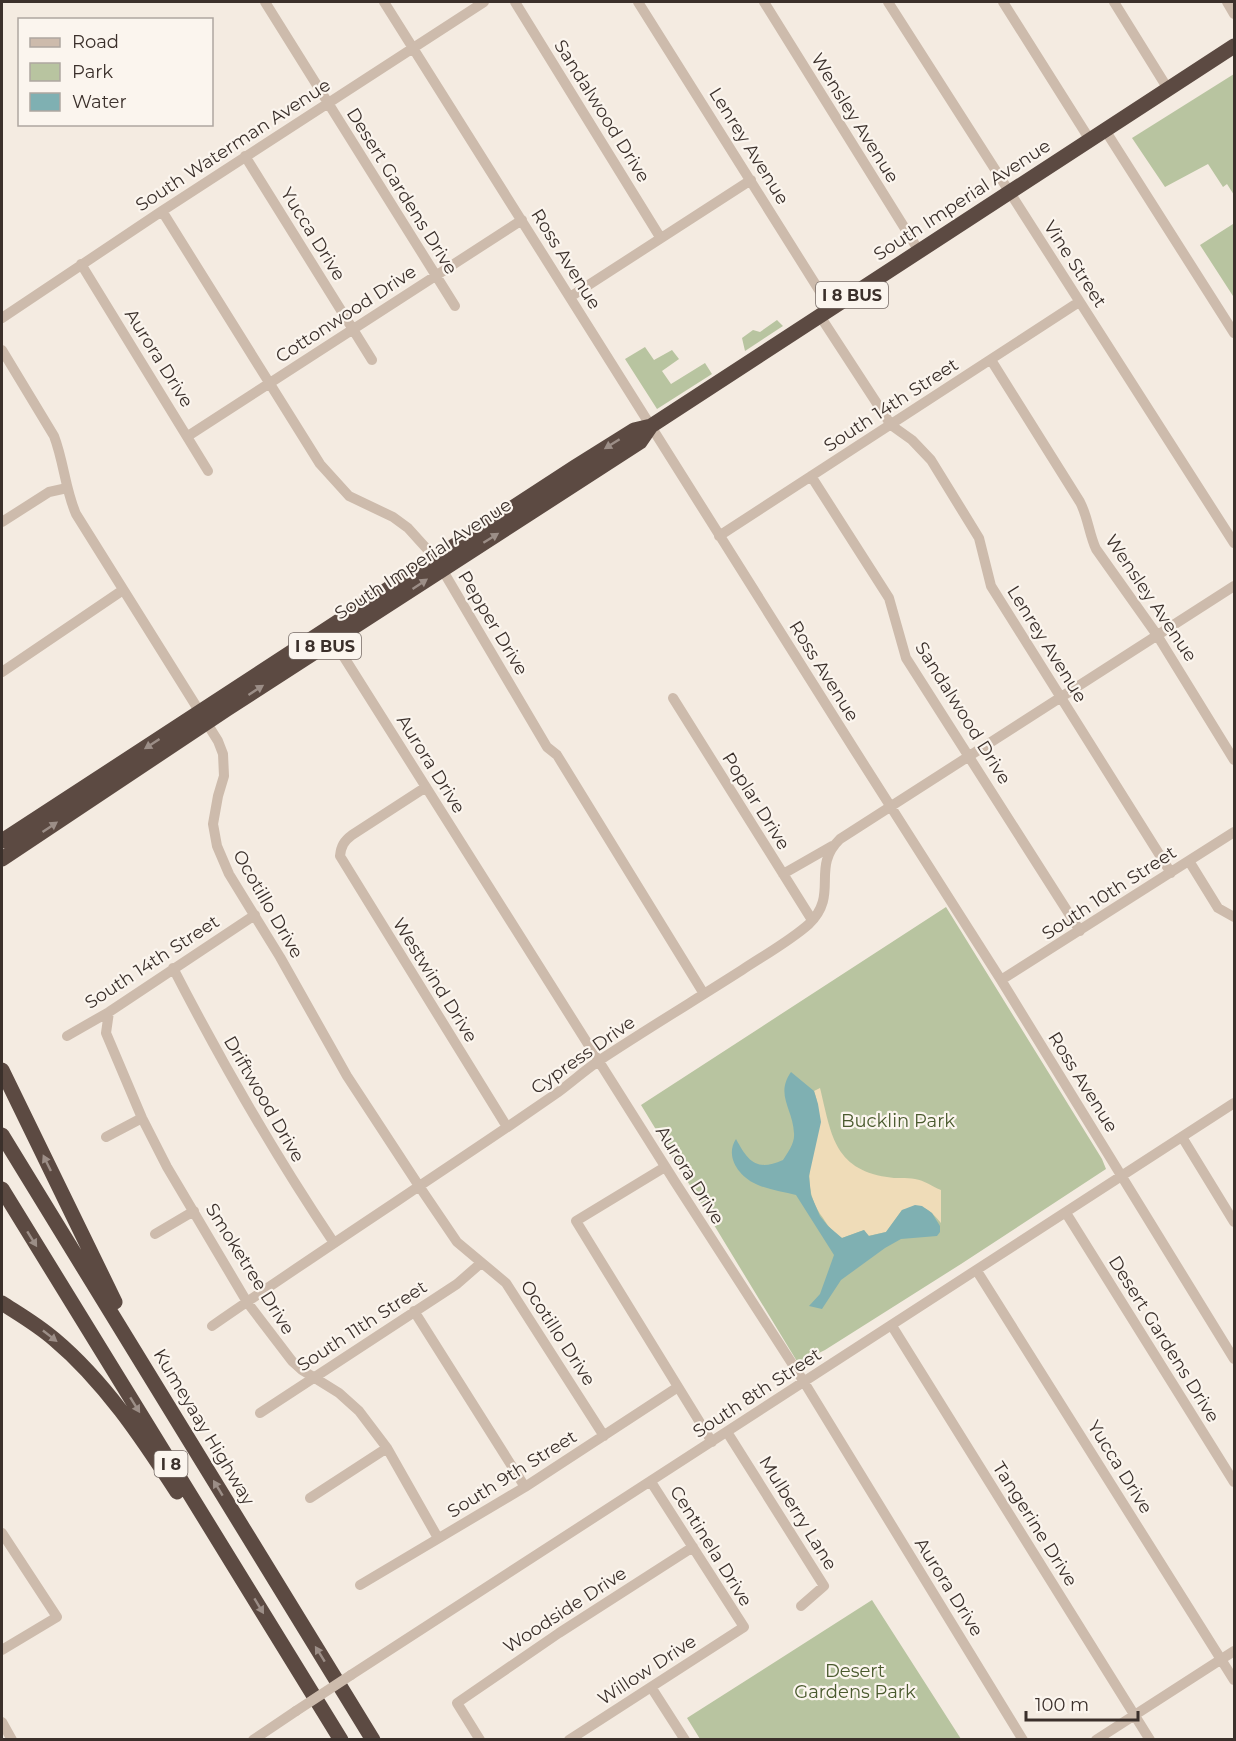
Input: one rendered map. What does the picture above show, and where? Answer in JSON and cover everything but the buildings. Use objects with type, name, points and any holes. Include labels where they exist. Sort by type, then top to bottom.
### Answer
[{"type":"highway","name":"South Imperial Avenue","points":[[2,841],[204,717],[544,496],[634,430],[651,426],[1234,46]]},
{"type":"highway","name":"South Imperial Avenue","points":[[2,859],[204,717]]},
{"type":"highway","points":[[2,1070],[119,1311],[134,1350]]},
{"type":"highway","name":"Kumeyaay Highway","points":[[2,1135],[373,1740]]},
{"type":"highway","name":"I 8","points":[[2,1189],[340,1740]]},
{"type":"highway","points":[[2,1303],[54,1338],[92,1375],[174,1486],[225,1565],[247,1586]]},
{"type":"street","name":"Desert Gardens Drive","points":[[265,2],[455,306]]},
{"type":"street","name":"Ross Avenue","points":[[384,2],[1001,980],[1234,1359]]},
{"type":"street","name":"South Waterman Avenue","points":[[2,318],[245,156],[484,2]]},
{"type":"street","name":"Sandalwood Drive","points":[[515,2],[660,237]]},
{"type":"street","name":"Lenrey Avenue","points":[[638,2],[751,180],[891,425],[912,440],[931,460],[980,538],[991,586],[1171,873]]},
{"type":"street","name":"Wensley Avenue","points":[[764,2],[919,251]]},
{"type":"street","name":"Vine Street","points":[[888,2],[1234,543]]},
{"type":"street","points":[[1003,2],[1090,140]]},
{"type":"street","points":[[1114,2],[1168,89]]},
{"type":"street","points":[[1227,2],[1234,14]]},
{"type":"street","points":[[1105,130],[1234,333]]},
{"type":"street","name":"Yucca Drive","points":[[245,156],[372,360]]},
{"type":"street","points":[[570,297],[751,180]]},
{"type":"street","name":"Pepper Drive","points":[[162,211],[320,464],[349,496],[393,517],[408,528],[439,565],[547,747],[557,755],[704,994]]},
{"type":"street","name":"Cottonwood Drive","points":[[188,436],[522,220]]},
{"type":"street","name":"Aurora Drive","points":[[81,264],[208,471]]},
{"type":"street","name":"South 14th Street","points":[[719,536],[1079,302]]},
{"type":"street","name":"Ocotillo Drive","points":[[2,350],[54,436],[76,514],[218,741],[225,766],[213,824],[222,861],[347,1076],[418,1186],[457,1242],[510,1288],[604,1436]]},
{"type":"street","name":"Wensley Avenue","points":[[991,360],[1080,502],[1086,514],[1096,549],[1157,635],[1234,760]]},
{"type":"street","name":"Sandalwood Drive","points":[[811,477],[889,598],[906,658],[1080,931]]},
{"type":"street","points":[[2,522],[49,492],[67,488]]},
{"type":"street","points":[[783,874],[832,846],[840,838],[891,805],[1234,586]]},
{"type":"street","points":[[2,672],[123,590]]},
{"type":"street","name":"Aurora Drive","points":[[330,635],[665,1167],[804,1382],[1023,1740]]},
{"type":"street","name":"Poplar Drive","points":[[673,698],[812,920]]},
{"type":"street","name":"Westwind Drive","points":[[426,787],[345,840],[340,856],[507,1127]]},
{"type":"street","name":"South 10th Street","points":[[1001,980],[1234,832]]},
{"type":"street","name":"Cypress Drive","points":[[212,1326],[557,1093],[598,1061],[760,958],[812,920],[823,903],[826,892],[825,863],[832,846]]},
{"type":"street","points":[[1189,861],[1218,908],[1233,917]]},
{"type":"street","name":"South 14th Street","points":[[67,1036],[109,1012],[255,915]]},
{"type":"street","name":"Driftwood Drive","points":[[173,968],[248,1109],[334,1244]]},
{"type":"street","name":"Smoketree Drive","points":[[109,1012],[106,1033],[142,1118],[167,1167],[247,1302],[286,1354],[302,1370],[316,1377],[352,1404],[387,1448],[438,1538]]},
{"type":"street","name":"South 8th Street","points":[[253,1740],[1122,1178],[1234,1103]]},
{"type":"street","points":[[106,1137],[142,1118]]},
{"type":"street","points":[[1182,1137],[1234,1222]]},
{"type":"street","points":[[665,1167],[576,1221],[712,1442]]},
{"type":"street","points":[[154,1234],[194,1211]]},
{"type":"street","name":"Desert Gardens Drive","points":[[1066,1213],[1234,1482]]},
{"type":"street","name":"South 11th Street","points":[[260,1413],[457,1284],[481,1263]]},
{"type":"street","name":"Yucca Drive","points":[[977,1271],[1234,1680]]},
{"type":"street","points":[[414,1311],[525,1487]]},
{"type":"street","name":"Tangerine Drive","points":[[891,1326],[1150,1740]]},
{"type":"street","name":"South 9th Street","points":[[360,1585],[525,1487],[678,1387]]},
{"type":"street","name":"Mulberry Lane","points":[[727,1432],[824,1586],[801,1606]]},
{"type":"street","points":[[310,1498],[387,1448]]},
{"type":"street","name":"Centinela Drive","points":[[651,1482],[744,1627]]},
{"type":"street","points":[[2,1533],[57,1617],[2,1650]]},
{"type":"street","name":"Woodside Drive","points":[[480,1740],[457,1703],[558,1633],[693,1547]]},
{"type":"street","name":"Willow Drive","points":[[569,1740],[744,1627]]},
{"type":"street","points":[[1096,1740],[1234,1651]]},
{"type":"street","points":[[651,1687],[685,1740]]},
{"type":"street","points":[[2,1722],[12,1740]]},
{"type":"green space","points":[[1234,74],[1234,195],[1227,184],[1223,187],[1208,164],[1165,187],[1132,138]]},
{"type":"green space","points":[[1233,224],[1234,295],[1233,296],[1200,245]]},
{"type":"green space","points":[[777,320],[783,326],[745,351],[742,338],[753,330],[760,332]]},
{"type":"green space","points":[[645,347],[654,360],[672,350],[679,359],[662,371],[671,384],[705,363],[712,374],[657,409],[625,359]]},
{"type":"green space","name":"Bucklin Park","points":[[946,907],[1106,1169],[825,1350],[798,1363],[641,1105]]},
{"type":"green space","name":"Desert Gardens Park","points":[[872,1600],[961,1739],[700,1739],[687,1718]]},
{"type":"sand","points":[[820,1088],[832,1133],[845,1157],[855,1166],[869,1173],[890,1178],[918,1180],[941,1190],[941,1223],[928,1210],[916,1208],[902,1210],[886,1232],[868,1236],[864,1230],[842,1238],[831,1230],[814,1201],[810,1185],[810,1169],[818,1122],[818,1107],[814,1091]]},
{"type":"water","points":[[791,1072],[814,1091],[818,1104],[821,1122],[809,1176],[811,1195],[820,1216],[828,1226],[842,1238],[864,1230],[869,1236],[886,1232],[902,1210],[915,1205],[922,1206],[932,1213],[940,1226],[937,1236],[901,1239],[885,1248],[841,1280],[822,1309],[809,1306],[820,1294],[834,1255],[796,1195],[751,1182],[736,1166],[732,1153],[736,1139],[754,1162],[766,1165],[783,1160],[794,1137],[785,1095],[786,1080]]}]
